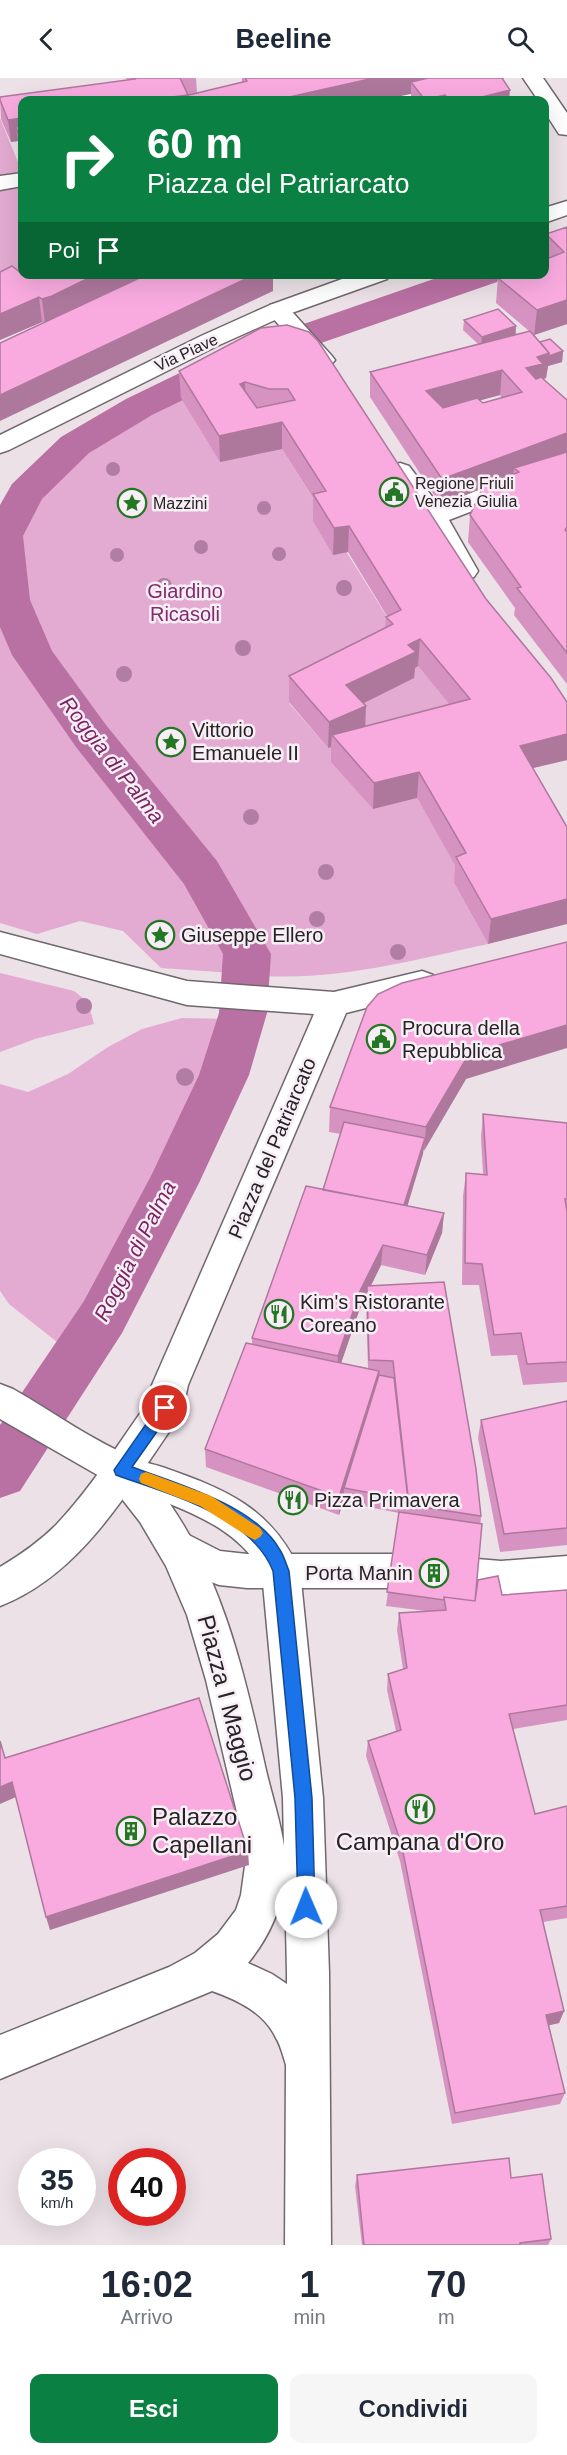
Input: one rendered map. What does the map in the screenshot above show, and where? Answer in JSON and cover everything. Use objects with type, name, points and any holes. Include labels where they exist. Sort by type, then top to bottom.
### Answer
[{"type":"street","points":[[414,96],[492,78]]},
{"type":"street","points":[[533,78],[545,96]]},
{"type":"street","points":[[549,102],[567,129]]},
{"type":"street","points":[[0,183],[18,181]]},
{"type":"street","points":[[549,214],[567,208]]},
{"type":"street","name":"Via Piave","points":[[0,445],[209,341],[278,310],[365,279]]},
{"type":"street","points":[[278,310],[337,376]]},
{"type":"street","points":[[386,450],[434,517],[477,587]]},
{"type":"street","points":[[434,517],[497,492],[567,469]]},
{"type":"street","points":[[0,943],[187,993],[261,999],[334,1004],[450,977]]},
{"type":"street","name":"Piazza del Patriarcato","points":[[0,1588],[42,1561],[68,1538],[92,1510],[165,1408],[170,1384],[334,1004]]},
{"type":"street","points":[[8,1405],[121,1470],[206,1501],[258,1535],[274,1553],[281,1571],[303,1798],[308,1973],[308,2245]]},
{"type":"street","name":"Piazza I Maggio","points":[[0,2057],[163,1991],[210,1969],[229,1955],[257,1911],[263,1893],[264,1845],[219,1653],[199,1594],[175,1545],[145,1497],[121,1470]]},
{"type":"street","name":"Piazza I Maggio","points":[[175,1545],[194,1558],[219,1568],[247,1571],[392,1571]]},
{"type":"street","points":[[477,1576],[501,1578],[567,1573]]},
{"type":"street","points":[[210,1969],[260,1989],[279,2004],[291,2020],[300,2039],[308,2075]]},
{"type":"green space","points":[[0,118],[18,162],[18,174],[0,176]]},
{"type":"green space","points":[[18,184],[18,278],[0,296],[0,187]]},
{"type":"green space","name":"Giardino Ricasoli","points":[[181,398],[282,449],[399,636],[289,703],[328,748],[365,733],[346,712],[418,666],[468,726],[373,809],[417,798],[464,879],[454,883],[488,944],[349,972],[264,976],[262,956],[215,875],[121,760],[59,674],[42,646],[23,597],[13,544],[17,525],[30,502],[72,462],[96,444]]},
{"type":"green space","points":[[0,587],[6,622],[27,661],[197,879],[235,957],[233,973],[161,968],[123,931],[80,921],[37,934],[0,923]]},
{"type":"green space","points":[[0,973],[74,991],[88,1002],[94,1024],[35,1039],[0,1052]]},
{"type":"green space","points":[[182,1018],[230,1019],[147,1201],[99,1287],[62,1346],[9,1304],[0,1291],[0,1084],[28,1092],[68,1074],[108,1047],[142,1029]]},
{"type":"building","points":[[180,78],[188,95],[18,96],[18,119],[8,120],[0,100],[0,97],[135,79]]},
{"type":"building","points":[[245,78],[374,78],[294,96],[185,96],[247,81]]},
{"type":"building","points":[[428,78],[502,78],[510,90],[486,96],[422,96],[411,82]]},
{"type":"building","points":[[567,227],[567,300],[537,310],[499,279],[549,279],[549,258],[564,252],[549,237],[549,233]]},
{"type":"building","points":[[12,266],[18,271],[18,279],[87,279],[52,296],[42,299],[39,297],[0,314],[0,272]]},
{"type":"building","points":[[137,279],[245,279],[0,395],[0,343]]},
{"type":"building","points":[[498,309],[516,326],[482,337],[464,320]]},
{"type":"building","points":[[287,325],[309,332],[318,341],[486,599],[551,678],[567,702],[567,734],[520,746],[567,827],[567,899],[491,919],[456,857],[466,853],[419,772],[374,783],[332,735],[470,699],[420,639],[408,645],[416,652],[346,685],[366,706],[329,722],[289,676],[393,624],[386,617],[401,610],[349,526],[334,528],[313,494],[326,491],[282,422],[219,436],[179,371],[261,328]],"holes":[[[245,382],[269,389],[288,389],[295,400],[257,408],[240,384]]]},
{"type":"building","points":[[530,331],[549,353],[537,357],[543,364],[526,368],[536,379],[541,377],[567,400],[567,433],[442,479],[370,372]],"holes":[[[502,370],[522,392],[483,403],[477,398],[443,408],[426,391]]]},
{"type":"building","points":[[550,339],[563,351],[549,356],[540,342]]},
{"type":"building","points":[[567,452],[567,527],[565,530],[567,532],[567,653],[517,588],[521,587],[470,515],[484,485],[519,472],[514,468]]},
{"type":"building","points":[[567,942],[567,1025],[469,1054],[426,1127],[330,1107],[367,1007],[378,994],[402,983]]},
{"type":"building","points":[[483,1114],[567,1123],[567,1199],[565,1199],[567,1212],[567,1362],[527,1364],[521,1333],[494,1335],[482,1264],[465,1263],[466,1173],[487,1175]]},
{"type":"building","points":[[344,1122],[425,1138],[404,1205],[323,1190]]},
{"type":"building","points":[[306,1186],[444,1213],[427,1255],[383,1245],[360,1291],[338,1356],[252,1338]]},
{"type":"building","points":[[444,1282],[476,1469],[481,1516],[409,1505],[393,1361],[369,1360],[367,1286]]},
{"type":"building","points":[[246,1343],[379,1371],[339,1497],[205,1449]]},
{"type":"building","points":[[379,1375],[394,1378],[408,1500],[344,1488]]},
{"type":"building","points":[[567,1401],[567,1528],[504,1534],[481,1420]]},
{"type":"building","name":"Porta Manin","points":[[399,1512],[482,1524],[475,1601],[444,1597],[444,1600],[387,1592]]},
{"type":"building","points":[[498,1576],[502,1595],[567,1590],[567,1705],[509,1714],[535,1814],[567,1806],[567,1906],[540,1910],[564,2011],[546,2015],[565,2093],[455,2113],[402,1847],[368,1741],[401,1730],[388,1674],[407,1668],[399,1613],[446,1610],[444,1597],[475,1601],[478,1580]]},
{"type":"building","name":"Palazzo Capellani","points":[[199,1698],[248,1851],[46,1917],[12,1782],[0,1787],[0,1741],[5,1758]]},
{"type":"building","points":[[509,2158],[511,2178],[542,2174],[551,2239],[520,2243],[520,2245],[364,2245],[357,2175]]},
{"type":"waterway","name":"Roggia di Palma","points":[[0,1473],[103,1317],[173,1183],[224,1075],[243,1013],[247,954],[201,873],[91,736],[33,655],[9,600],[3,536],[26,493],[75,445],[139,407],[236,360],[470,279]]},
{"type":"slow traffic","points":[[146,1479],[206,1501],[255,1533]]},
{"type":"place","name":"Regione Friuli Venezia Giulia","points":[[394,492]]},
{"type":"place","name":"Mazzini","points":[[132,503]]},
{"type":"place","name":"Vittorio Emanuele II","points":[[171,742]]},
{"type":"place","name":"Giuseppe Ellero","points":[[160,935]]},
{"type":"place","name":"Procura della Repubblica","points":[[381,1039]]},
{"type":"place","name":"Kim's Ristorante Coreano","points":[[279,1314]]},
{"type":"place","name":"Pizza Primavera","points":[[293,1500]]},
{"type":"place","name":"Porta Manin","points":[[434,1573]]},
{"type":"place","name":"Campana d'Oro","points":[[420,1809]]},
{"type":"place","name":"Palazzo Capellani","points":[[131,1831]]},
{"type":"route","points":[[165,1408],[121,1470],[206,1501],[238,1521],[258,1535],[274,1553],[281,1571],[303,1798],[306,1907]]}]
